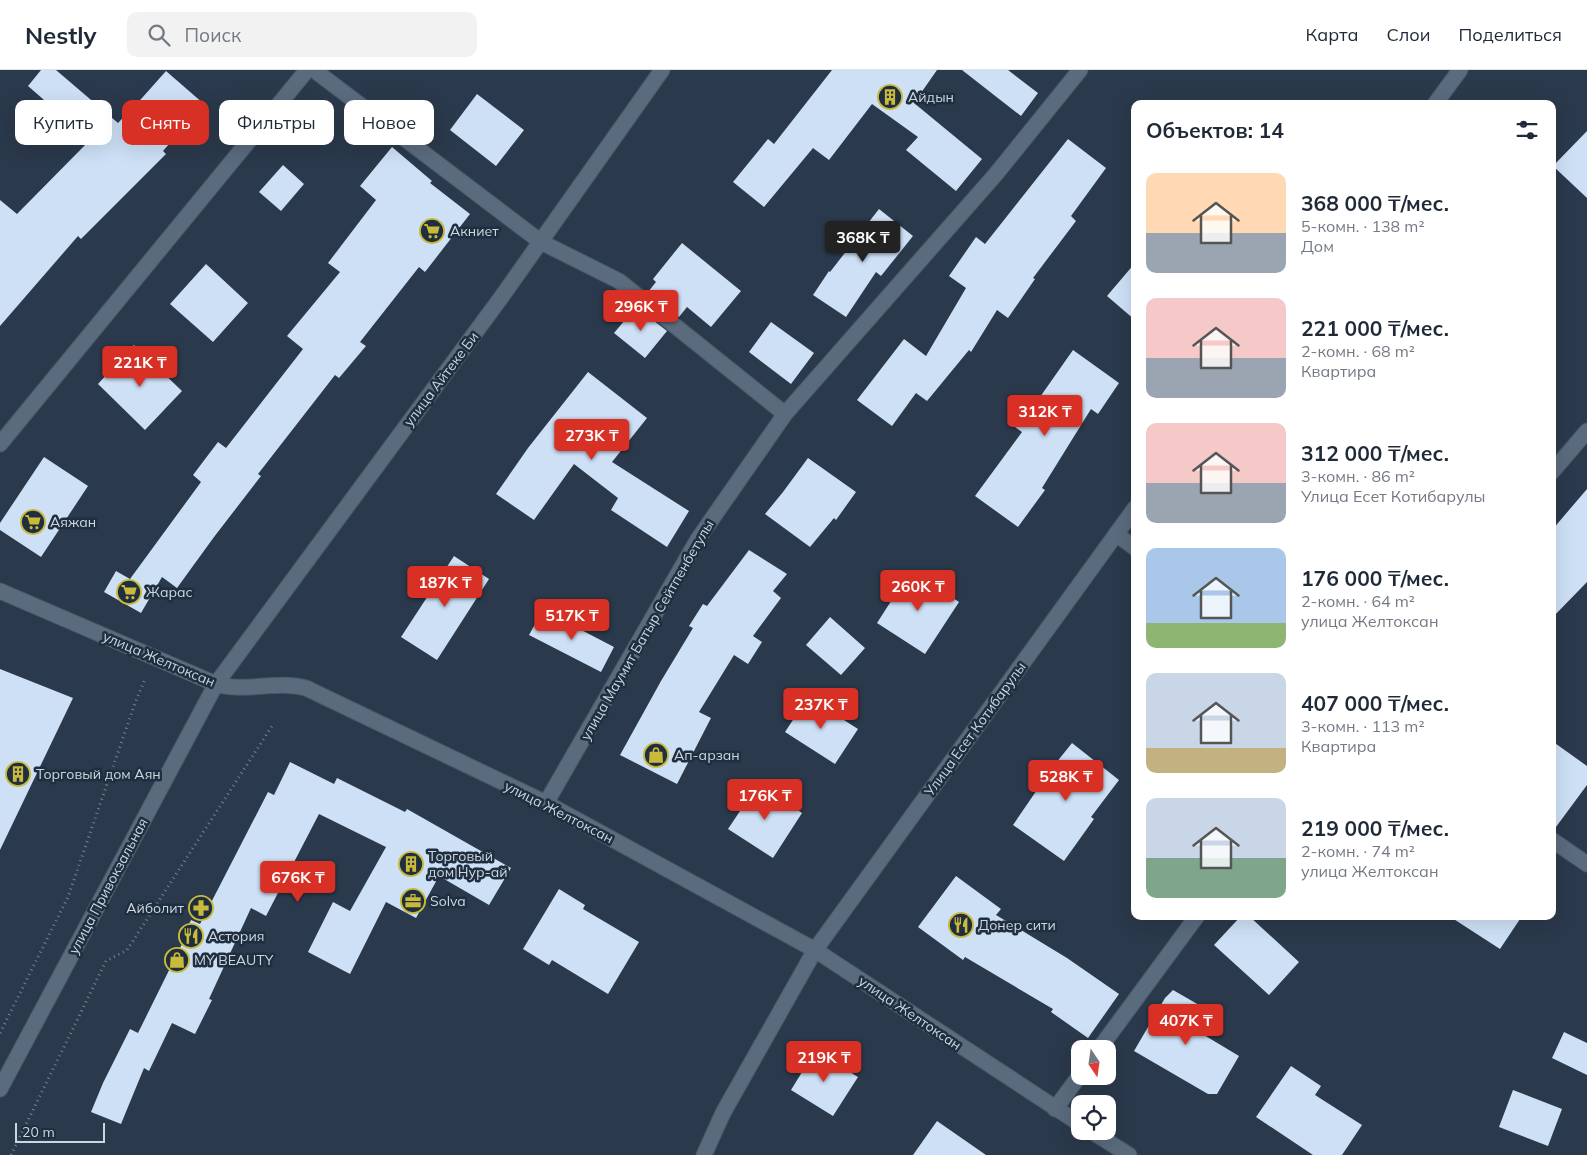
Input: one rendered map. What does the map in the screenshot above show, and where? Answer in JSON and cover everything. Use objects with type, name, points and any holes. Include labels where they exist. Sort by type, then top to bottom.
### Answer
[{"type":"street","points":[[0,444],[307,70]]},
{"type":"street","points":[[314,70],[541,242],[619,281],[785,414]]},
{"type":"street","name":"улица Айтеке Би","points":[[216,684],[500,299],[662,70]]},
{"type":"street","name":"улица Маумит Батыр Сейтпенбетулы","points":[[546,803],[698,539],[785,414],[996,174],[1080,70]]},
{"type":"street","points":[[1438,100],[1460,70]]},
{"type":"street","points":[[1556,467],[1587,431]]},
{"type":"street","name":"Улица Есет Котибарулы","points":[[704,1155],[722,1113],[815,950],[1131,513]]},
{"type":"street","points":[[1116,534],[1131,545]]},
{"type":"street","name":"улица Желтоксан","points":[[0,591],[216,684],[238,688],[288,685],[306,688],[546,803],[815,950],[1071,1119]]},
{"type":"street","name":"улица Привокзальная","points":[[0,1089],[216,684]]},
{"type":"street","points":[[1556,843],[1587,864]]},
{"type":"street","points":[[1106,1040],[1194,920]]},
{"type":"street","points":[[1055,1109],[1073,1085]]},
{"type":"street","points":[[1105,1140],[1129,1155]]},
{"type":"path","points":[[0,1033],[68,897],[135,702],[155,658]]},
{"type":"path","points":[[11,1155],[106,961],[127,950],[272,726]]},
{"type":"building","points":[[41,70],[56,70],[91,100],[44,100],[28,86]]},
{"type":"building","points":[[832,70],[937,70],[914,103],[982,159],[956,191],[906,150],[918,137],[872,104],[829,160],[813,148],[764,207],[733,182],[768,139],[774,144]]},
{"type":"building","points":[[962,70],[1008,70],[1038,93],[1021,116]]},
{"type":"building","points":[[166,71],[199,100],[140,100]]},
{"type":"building","points":[[477,94],[524,130],[496,166],[450,130]]},
{"type":"building","points":[[112,118],[118,123],[122,119],[122,145],[168,145],[163,151],[166,154],[81,239],[78,236],[0,326],[0,200],[17,214],[85,145],[112,145]]},
{"type":"building","points":[[1587,131],[1587,198],[1556,169],[1556,163]]},
{"type":"building","points":[[1068,139],[1106,168],[1071,216],[1076,221],[1033,278],[1035,279],[1008,318],[997,310],[971,352],[969,350],[927,401],[916,393],[892,426],[857,400],[904,339],[926,356],[966,288],[949,276],[976,237],[985,244]]},
{"type":"building","points":[[392,147],[432,181],[430,183],[470,214],[425,272],[419,267],[360,342],[366,346],[339,378],[335,375],[258,474],[261,476],[177,588],[162,577],[141,613],[104,592],[116,571],[130,579],[201,482],[193,475],[218,442],[226,448],[303,349],[287,336],[340,272],[328,263],[376,200],[360,186]]},
{"type":"building","points":[[283,165],[304,184],[281,211],[259,192]]},
{"type":"building","points":[[879,209],[913,236],[881,276],[876,272],[846,317],[813,295],[829,271]]},
{"type":"building","points":[[682,243],[741,291],[711,327],[687,307],[679,317],[648,292],[656,282],[653,279]]},
{"type":"building","points":[[206,264],[248,303],[213,342],[170,304]]},
{"type":"building","points":[[1131,268],[1131,317],[1107,296]]},
{"type":"building","points":[[636,307],[667,331],[645,358],[614,333]]},
{"type":"building","points":[[771,322],[814,353],[791,384],[749,352]]},
{"type":"building","points":[[134,345],[182,391],[145,430],[98,384]]},
{"type":"building","points":[[1073,350],[1119,383],[1098,414],[1091,409],[1042,488],[1045,490],[1018,527],[975,496],[1022,432],[1012,425],[1026,402],[1033,407]]},
{"type":"building","points":[[588,372],[647,418],[612,462],[689,511],[667,547],[611,510],[618,498],[574,464],[534,520],[496,494],[528,448]]},
{"type":"building","points":[[44,457],[88,486],[41,557],[0,530],[0,523]]},
{"type":"building","points":[[808,458],[856,492],[836,520],[834,518],[810,547],[765,514]]},
{"type":"building","points":[[1587,489],[1587,582],[1556,614],[1556,525]]},
{"type":"building","points":[[749,550],[787,574],[773,591],[781,598],[753,636],[762,642],[748,664],[734,655],[699,712],[711,718],[677,784],[620,755],[693,628],[689,626],[703,604],[707,606]]},
{"type":"building","points":[[454,556],[489,579],[437,660],[401,637]]},
{"type":"building","points":[[911,570],[959,602],[925,654],[877,623]]},
{"type":"building","points":[[543,610],[614,647],[601,672],[529,635]]},
{"type":"building","points":[[830,617],[865,648],[841,675],[806,645]]},
{"type":"building","name":"Торговый дом Аян","points":[[0,669],[73,698],[0,850]]},
{"type":"building","points":[[808,697],[858,729],[835,764],[785,732]]},
{"type":"building","points":[[1072,743],[1119,780],[1091,817],[1094,819],[1064,861],[1013,825],[1052,768]]},
{"type":"building","points":[[1556,744],[1587,766],[1587,785],[1556,827]]},
{"type":"building","points":[[290,762],[334,784],[337,778],[405,812],[407,809],[511,868],[489,905],[439,876],[416,918],[386,902],[350,974],[308,952],[333,902],[350,911],[386,847],[319,814],[266,916],[251,908],[209,999],[212,1000],[195,1034],[172,1023],[149,1071],[144,1068],[121,1124],[91,1112],[130,1029],[138,1033],[183,942],[181,941],[191,920],[200,924],[268,792],[274,795]]},
{"type":"building","points":[[758,784],[802,813],[773,858],[728,829]]},
{"type":"building","points":[[956,876],[1001,909],[996,915],[1067,958],[1119,994],[1088,1038],[1051,1012],[1053,1009],[965,957],[963,960],[918,927]]},
{"type":"building","points":[[559,889],[585,905],[583,909],[639,942],[608,994],[552,960],[549,965],[523,949]]},
{"type":"building","points":[[1237,920],[1253,920],[1299,962],[1269,995],[1214,945]]},
{"type":"building","points":[[1455,920],[1519,920],[1500,949]]},
{"type":"building","points":[[1173,990],[1206,1009],[1194,1029],[1239,1056],[1217,1094],[1208,1094],[1134,1051],[1165,998]]},
{"type":"building","points":[[1564,1032],[1587,1043],[1587,1075],[1552,1058]]},
{"type":"building","points":[[815,1051],[858,1077],[833,1116],[791,1090]]},
{"type":"building","points":[[1291,1066],[1321,1086],[1315,1095],[1362,1125],[1342,1155],[1313,1155],[1256,1117]]},
{"type":"building","points":[[1513,1090],[1562,1109],[1548,1146],[1499,1127]]},
{"type":"building","points":[[937,1121],[986,1155],[913,1155]]},
{"type":"place","name":"Айдын","points":[[890,97]]},
{"type":"place","name":"Акниет","points":[[432,231]]},
{"type":"place","name":"Аяжан","points":[[33,522]]},
{"type":"place","name":"Жарас","points":[[129,592]]},
{"type":"place","name":"Ап-арзан","points":[[656,755]]},
{"type":"place","name":"Торговый дом Аян","points":[[18,774]]},
{"type":"place","name":"Торговый дом Нур-ай","points":[[411,864]]},
{"type":"place","name":"Solva","points":[[413,901]]},
{"type":"place","name":"Айболит","points":[[201,908]]},
{"type":"place","name":"Донер сити","points":[[961,925]]},
{"type":"place","name":"Астория","points":[[191,936]]},
{"type":"place","name":"MY BEAUTY","points":[[177,960]]}]
